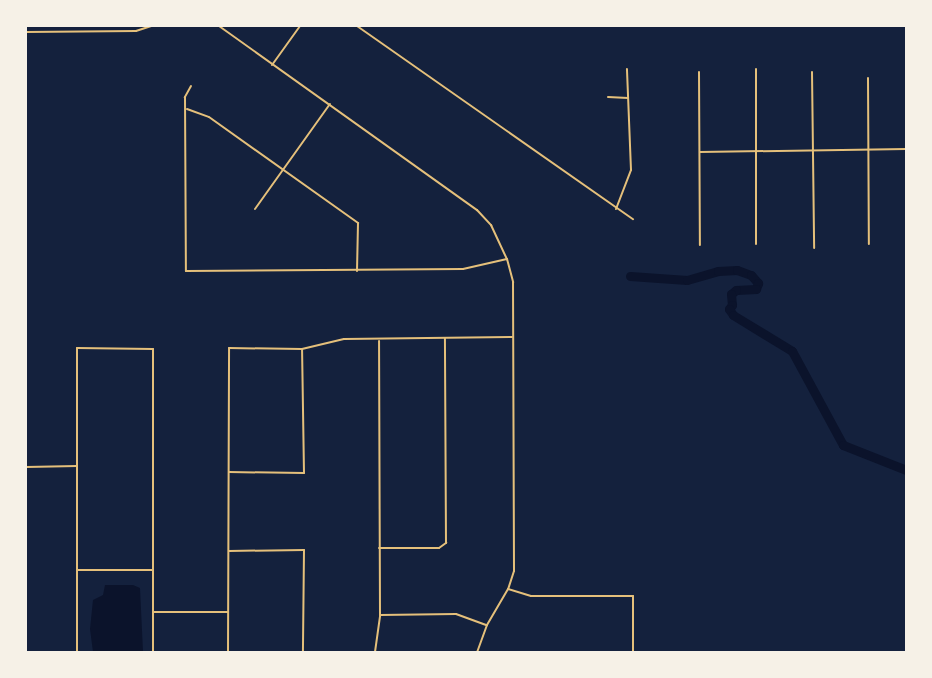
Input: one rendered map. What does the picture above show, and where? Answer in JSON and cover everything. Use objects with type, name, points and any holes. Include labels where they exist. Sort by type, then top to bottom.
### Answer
[{"type":"street","points":[[26,32],[136,31],[152,26]]},
{"type":"street","points":[[219,26],[477,210],[490,225],[507,259],[513,282],[514,571],[508,589],[487,625],[477,652]]},
{"type":"street","points":[[272,65],[300,26]]},
{"type":"street","points":[[357,26],[633,219]]},
{"type":"street","points":[[616,209],[631,170],[627,69]]},
{"type":"street","points":[[756,69],[756,244]]},
{"type":"street","points":[[699,72],[700,245]]},
{"type":"street","points":[[812,72],[814,248]]},
{"type":"street","points":[[868,78],[869,244]]},
{"type":"street","points":[[191,86],[185,97],[186,271],[464,269],[507,259]]},
{"type":"street","points":[[608,97],[628,98]]},
{"type":"street","points":[[255,209],[330,104]]},
{"type":"street","points":[[185,109],[209,117],[358,223],[357,271]]},
{"type":"street","points":[[700,152],[906,149]]},
{"type":"street","points":[[228,652],[229,348],[302,349],[344,339],[513,337]]},
{"type":"street","points":[[380,548],[439,548],[446,543],[445,338]]},
{"type":"street","points":[[375,652],[380,615],[379,339]]},
{"type":"street","points":[[77,652],[77,348],[153,349],[153,652]]},
{"type":"street","points":[[229,472],[304,473],[302,349]]},
{"type":"street","points":[[26,467],[77,466]]},
{"type":"street","points":[[229,550],[304,550],[303,652]]},
{"type":"street","points":[[77,570],[152,570]]},
{"type":"street","points":[[508,589],[531,596],[633,596],[633,652]]},
{"type":"street","points":[[153,612],[229,612]]},
{"type":"street","points":[[380,615],[456,614],[487,625]]},
{"type":"water","points":[[105,585],[133,585],[140,588],[143,652],[93,652],[90,629],[93,600],[103,595]]},
{"type":"waterway","points":[[630,276],[687,280],[718,271],[737,270],[751,275],[758,283],[756,289],[736,290],[731,294],[732,305],[729,309],[733,315],[792,351],[843,445],[906,470]]}]
